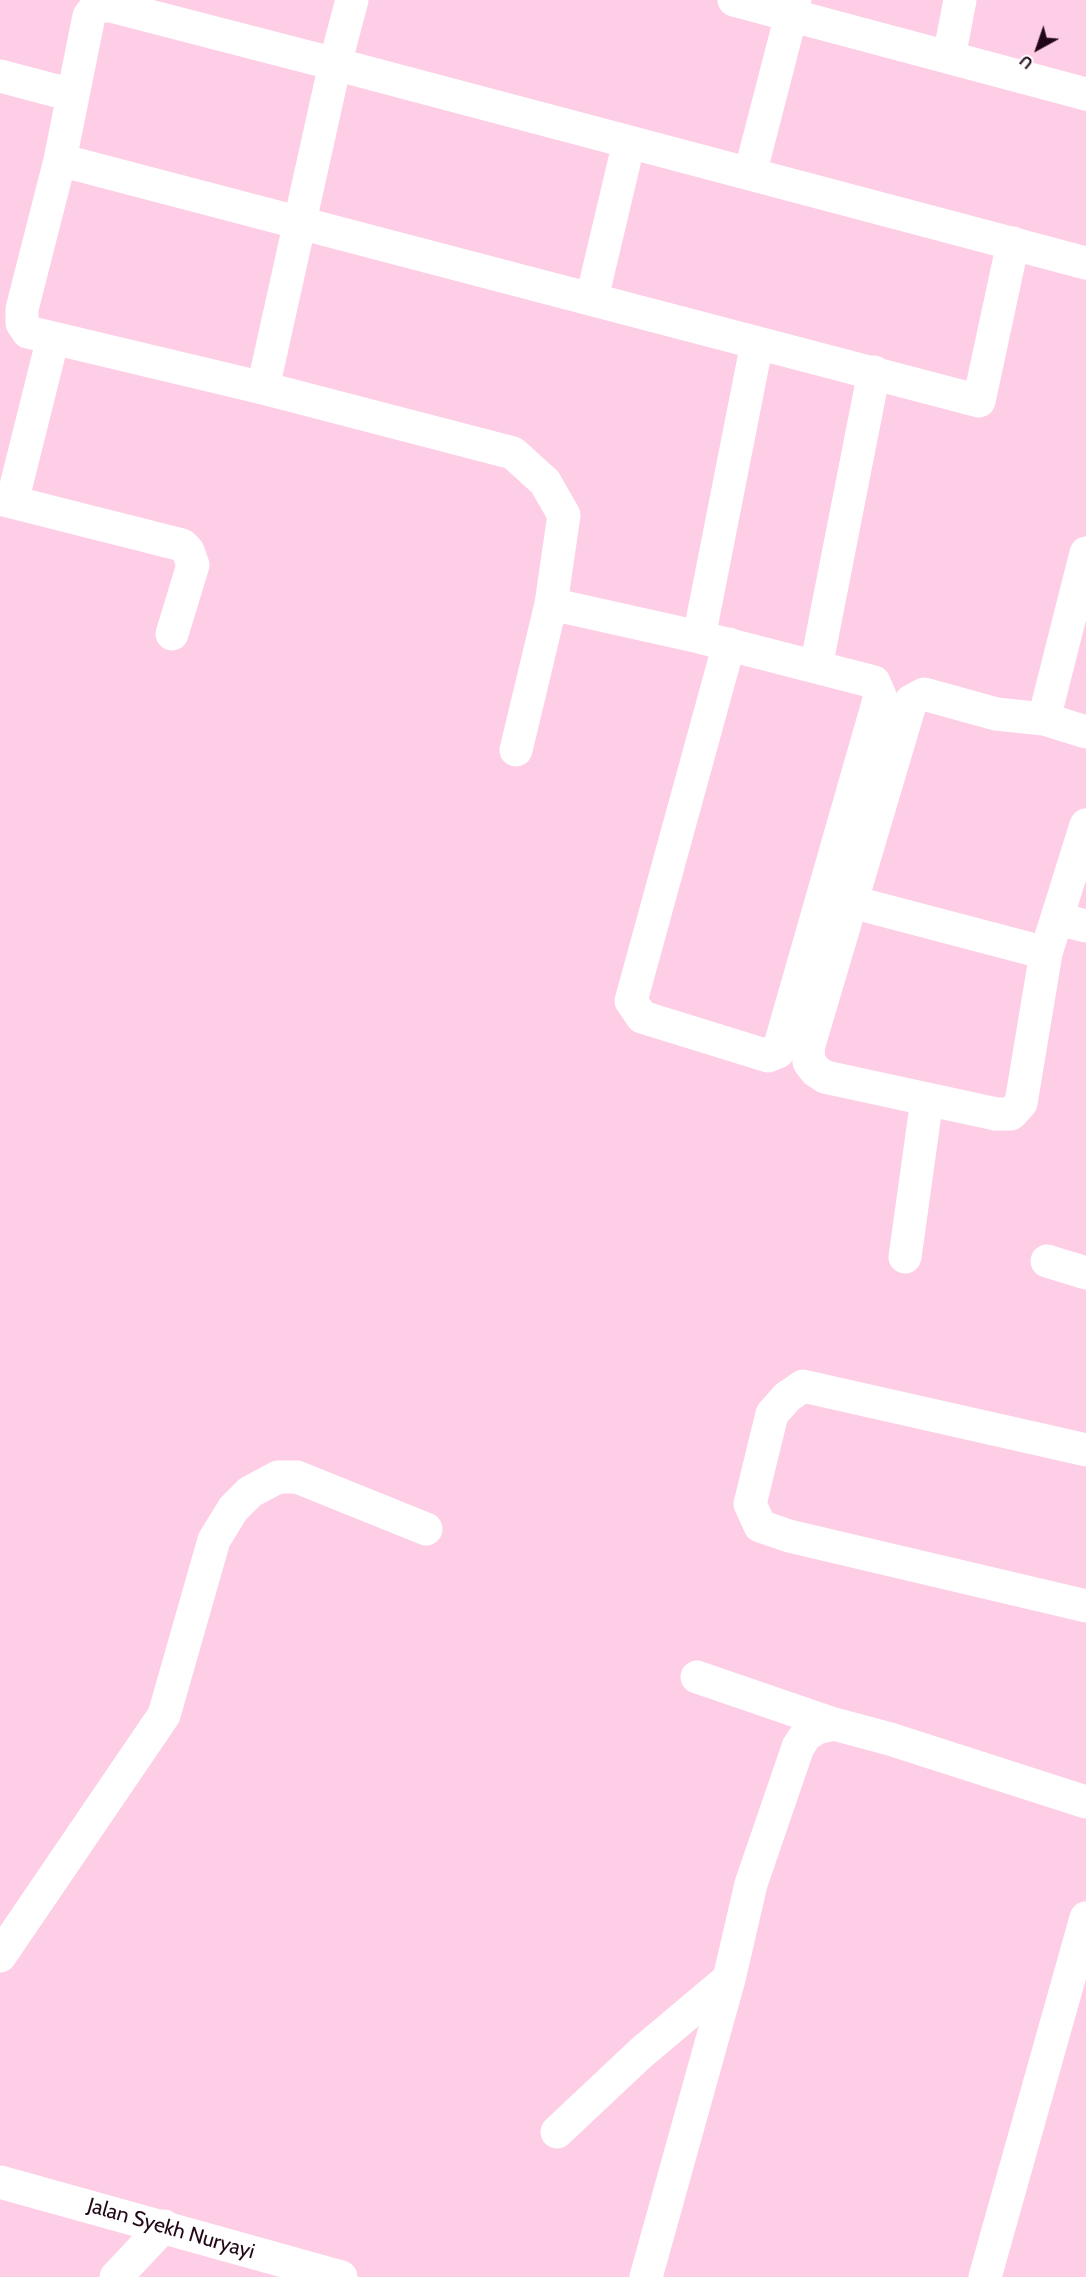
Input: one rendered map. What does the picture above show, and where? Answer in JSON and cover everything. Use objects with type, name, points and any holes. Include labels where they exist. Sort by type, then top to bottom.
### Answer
[{"type":"street","points":[[263,388],[335,64],[352,0]]},
{"type":"street","points":[[734,0],[793,7],[949,57],[1086,94]]},
{"type":"street","points":[[949,57],[960,0]]},
{"type":"street","points":[[516,750],[551,604],[564,515],[545,482],[513,453],[263,388],[28,332],[22,323],[22,309],[60,160],[89,16],[98,6],[111,6],[335,64],[1086,263]]},
{"type":"street","points":[[750,174],[793,7]]},
{"type":"street","points":[[0,76],[72,94]]},
{"type":"street","points":[[592,298],[629,142]]},
{"type":"street","points":[[60,160],[979,401],[1013,243]]},
{"type":"street","points":[[53,338],[6,500],[182,545],[188,551],[193,565],[172,634]]},
{"type":"street","points":[[551,604],[714,640],[874,682],[880,696],[778,1052],[768,1056],[642,1017],[631,1000],[714,640],[757,343]]},
{"type":"street","points":[[816,667],[874,372]]},
{"type":"street","points":[[1044,719],[1086,553]]},
{"type":"street","points":[[1086,732],[1044,719],[996,714],[924,694],[911,701],[808,1048],[809,1062],[825,1077],[996,1114],[1011,1114],[1021,1103],[1046,953],[1072,923],[1086,825]]},
{"type":"street","points":[[852,903],[1046,953]]},
{"type":"street","points":[[905,1257],[927,1099]]},
{"type":"street","points":[[1047,1261],[1086,1273]]},
{"type":"street","points":[[1086,1450],[803,1386],[787,1396],[772,1414],[750,1504],[760,1527],[789,1536],[1086,1605]]},
{"type":"street","points":[[0,1956],[164,1715],[214,1540],[232,1509],[250,1492],[278,1477],[297,1477],[426,1529]]},
{"type":"street","points":[[697,1677],[834,1724],[890,1739],[1086,1802]]},
{"type":"street","points":[[646,2277],[729,1979],[751,1884],[798,1747],[806,1735],[817,1728],[834,1724]]},
{"type":"street","points":[[986,2277],[1086,1918]]},
{"type":"street","points":[[557,2132],[641,2053],[729,1979]]},
{"type":"street","name":"Jalan Syekh Nuryayi","points":[[0,2182],[341,2277]]},
{"type":"street","points":[[116,2277],[164,2226]]}]
